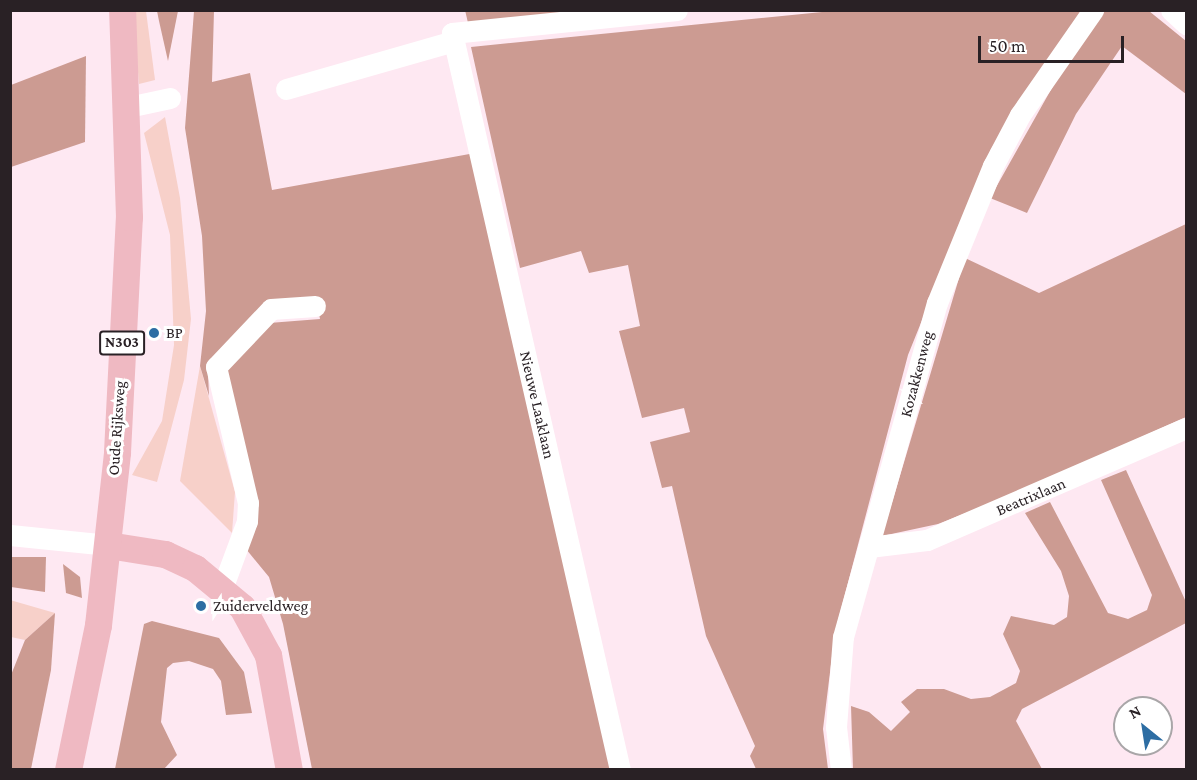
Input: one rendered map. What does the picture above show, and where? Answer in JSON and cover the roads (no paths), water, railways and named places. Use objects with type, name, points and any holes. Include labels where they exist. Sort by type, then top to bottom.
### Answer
[{"type":"main road","name":"Oude Rijksweg","points":[[68,770],[108,545],[129,217],[128,107],[122,10]]},
{"type":"main road","points":[[108,545],[165,554],[223,586],[243,607],[268,655],[289,770]]},
{"type":"street","points":[[286,89],[453,37],[677,10]]},
{"type":"street","name":"Kozakkenweg","points":[[841,770],[836,728],[843,637],[937,303],[975,209],[1020,115],[1093,10]]},
{"type":"street","points":[[1171,10],[1186,24]]},
{"type":"street","name":"Nieuwe Laaklaan","points":[[453,37],[620,770]]},
{"type":"street","points":[[128,107],[170,98]]},
{"type":"street","points":[[223,586],[247,521],[248,503],[216,367],[271,309],[315,306]]},
{"type":"street","name":"Beatrixlaan","points":[[869,547],[927,540],[1186,428]]},
{"type":"street","points":[[10,535],[108,545]]},
{"type":"place","name":"BP","points":[[154,333]]},
{"type":"place","name":"Zuiderveldweg","points":[[201,606]]}]
